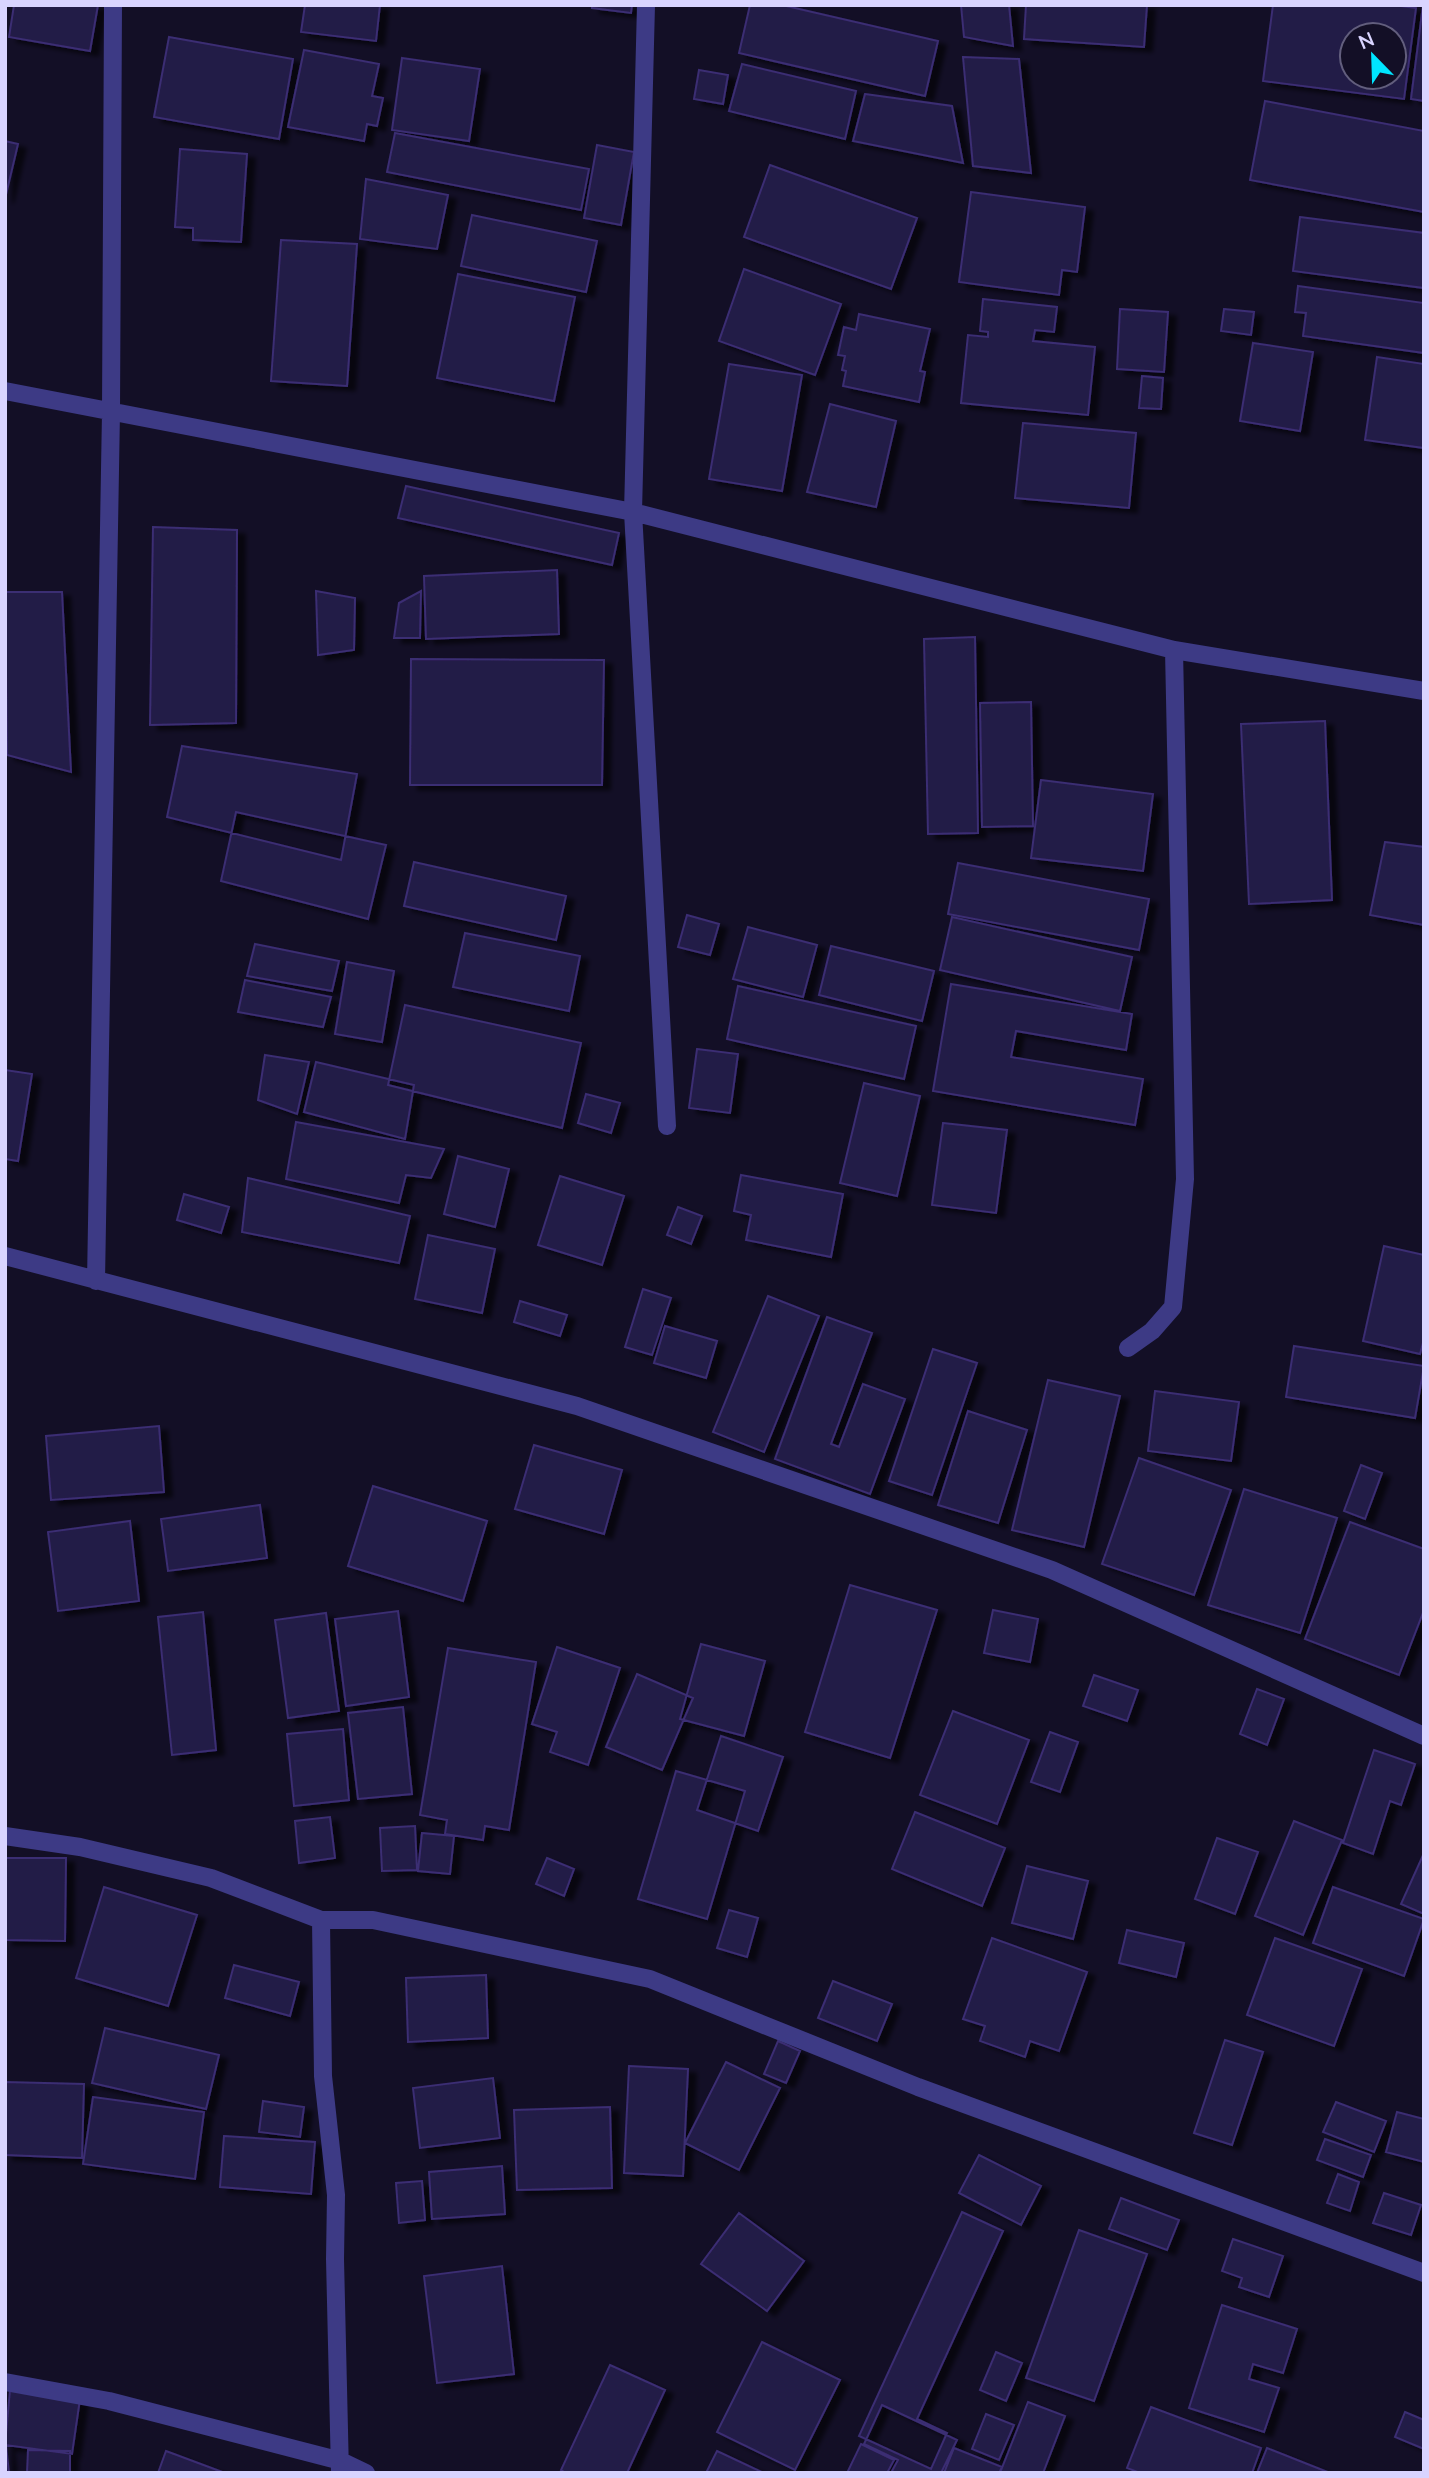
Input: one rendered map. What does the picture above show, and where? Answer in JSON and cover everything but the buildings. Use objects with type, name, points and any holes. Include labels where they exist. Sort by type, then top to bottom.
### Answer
[{"type":"street","points":[[96,1281],[111,412],[113,5]]},
{"type":"street","points":[[646,5],[633,512],[667,1126]]},
{"type":"street","points":[[5,391],[633,512],[1174,650],[1424,691]]},
{"type":"street","points":[[1128,1348],[1152,1331],[1172,1307],[1185,1179],[1174,650]]},
{"type":"street","points":[[5,1256],[590,1411],[1052,1570],[1424,1736]]},
{"type":"street","points":[[5,1836],[80,1847],[211,1878],[321,1920],[373,1920],[650,1979],[918,2087],[1424,2273]]},
{"type":"street","points":[[321,1920],[323,2076],[336,2195],[335,2259],[341,2467]]},
{"type":"street","points":[[5,2382],[109,2401],[366,2473]]}]
